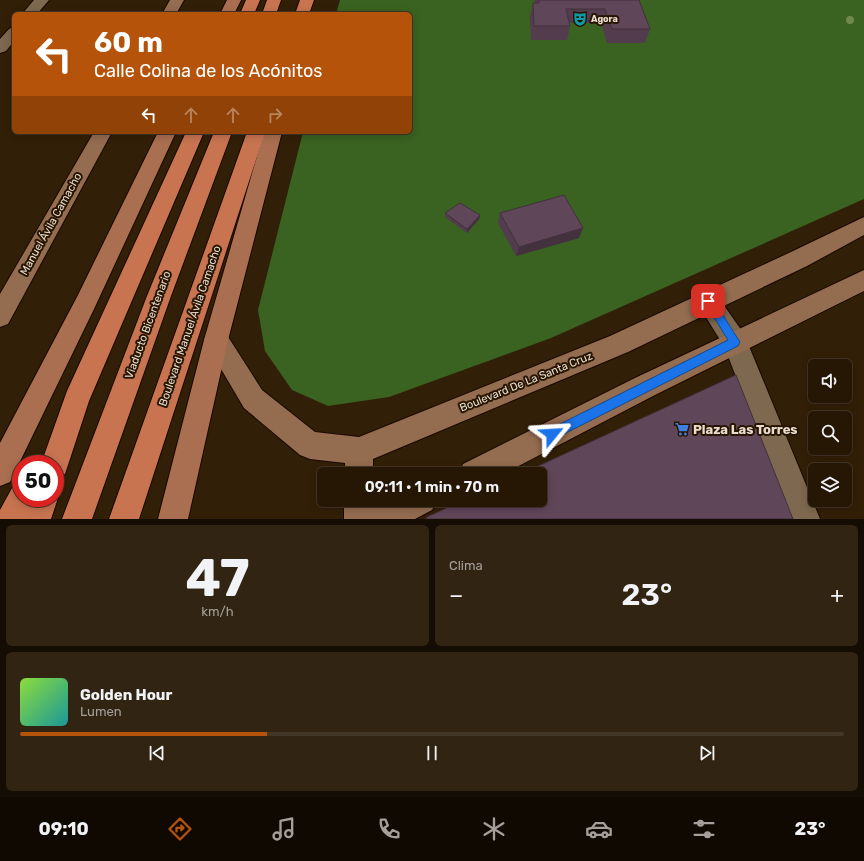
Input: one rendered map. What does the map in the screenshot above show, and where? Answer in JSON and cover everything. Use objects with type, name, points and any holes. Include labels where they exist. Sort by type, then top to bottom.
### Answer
[{"type":"highway","points":[[248,12],[253,0]]},
{"type":"highway","points":[[270,12],[274,0]]},
{"type":"highway","points":[[303,12],[307,0]]},
{"type":"highway","points":[[57,455],[76,400],[193,134]]},
{"type":"highway","name":"Viaducto Bicentenario","points":[[77,519],[159,296],[222,134]]},
{"type":"highway","name":"Boulevard Manuel Ávila Camacho","points":[[124,519],[255,134]]},
{"type":"highway","points":[[46,455],[76,400]]},
{"type":"highway","points":[[11,519],[17,507]]},
{"type":"highway","points":[[36,519],[40,507]]},
{"type":"main road","points":[[170,12],[177,0]]},
{"type":"main road","points":[[228,12],[234,0]]},
{"type":"main road","name":"Manuel Ávila Camacho","points":[[0,316],[102,134]]},
{"type":"main road","points":[[0,472],[86,302],[166,134]]},
{"type":"main road","points":[[173,519],[216,340],[271,134]]},
{"type":"main road","name":"Boulevard De La Santa Cruz","points":[[216,340],[252,399],[310,445],[359,462],[619,344],[799,259],[864,225]]},
{"type":"main road","points":[[487,467],[735,342],[864,280]]},
{"type":"main road","points":[[359,507],[359,519]]},
{"type":"main road","points":[[384,519],[408,507]]},
{"type":"street","points":[[31,12],[42,0]]},
{"type":"street","points":[[0,48],[12,34]]},
{"type":"street","points":[[708,301],[735,342],[805,519]]},
{"type":"green space","points":[[340,0],[864,0],[864,199],[551,338],[389,397],[328,406],[292,390],[265,351],[258,310],[302,134],[412,134],[412,12],[337,12]]},
{"type":"building","points":[[539,0],[639,0],[650,29],[612,29],[605,9],[566,9],[570,26],[534,26],[533,3],[539,3]]},
{"type":"building","points":[[564,195],[583,228],[519,247],[500,213]]},
{"type":"building","points":[[460,203],[480,215],[467,229],[445,213]]},
{"type":"building","name":"Plaza Las Torres","points":[[736,375],[793,519],[426,519],[427,517],[449,507],[547,507],[547,467],[536,467]]},
{"type":"place","name":"Agora","points":[[580,19]]},
{"type":"place","name":"Plaza Las Torres","points":[[682,429]]},
{"type":"route","points":[[552,434],[735,342],[708,301]]}]
